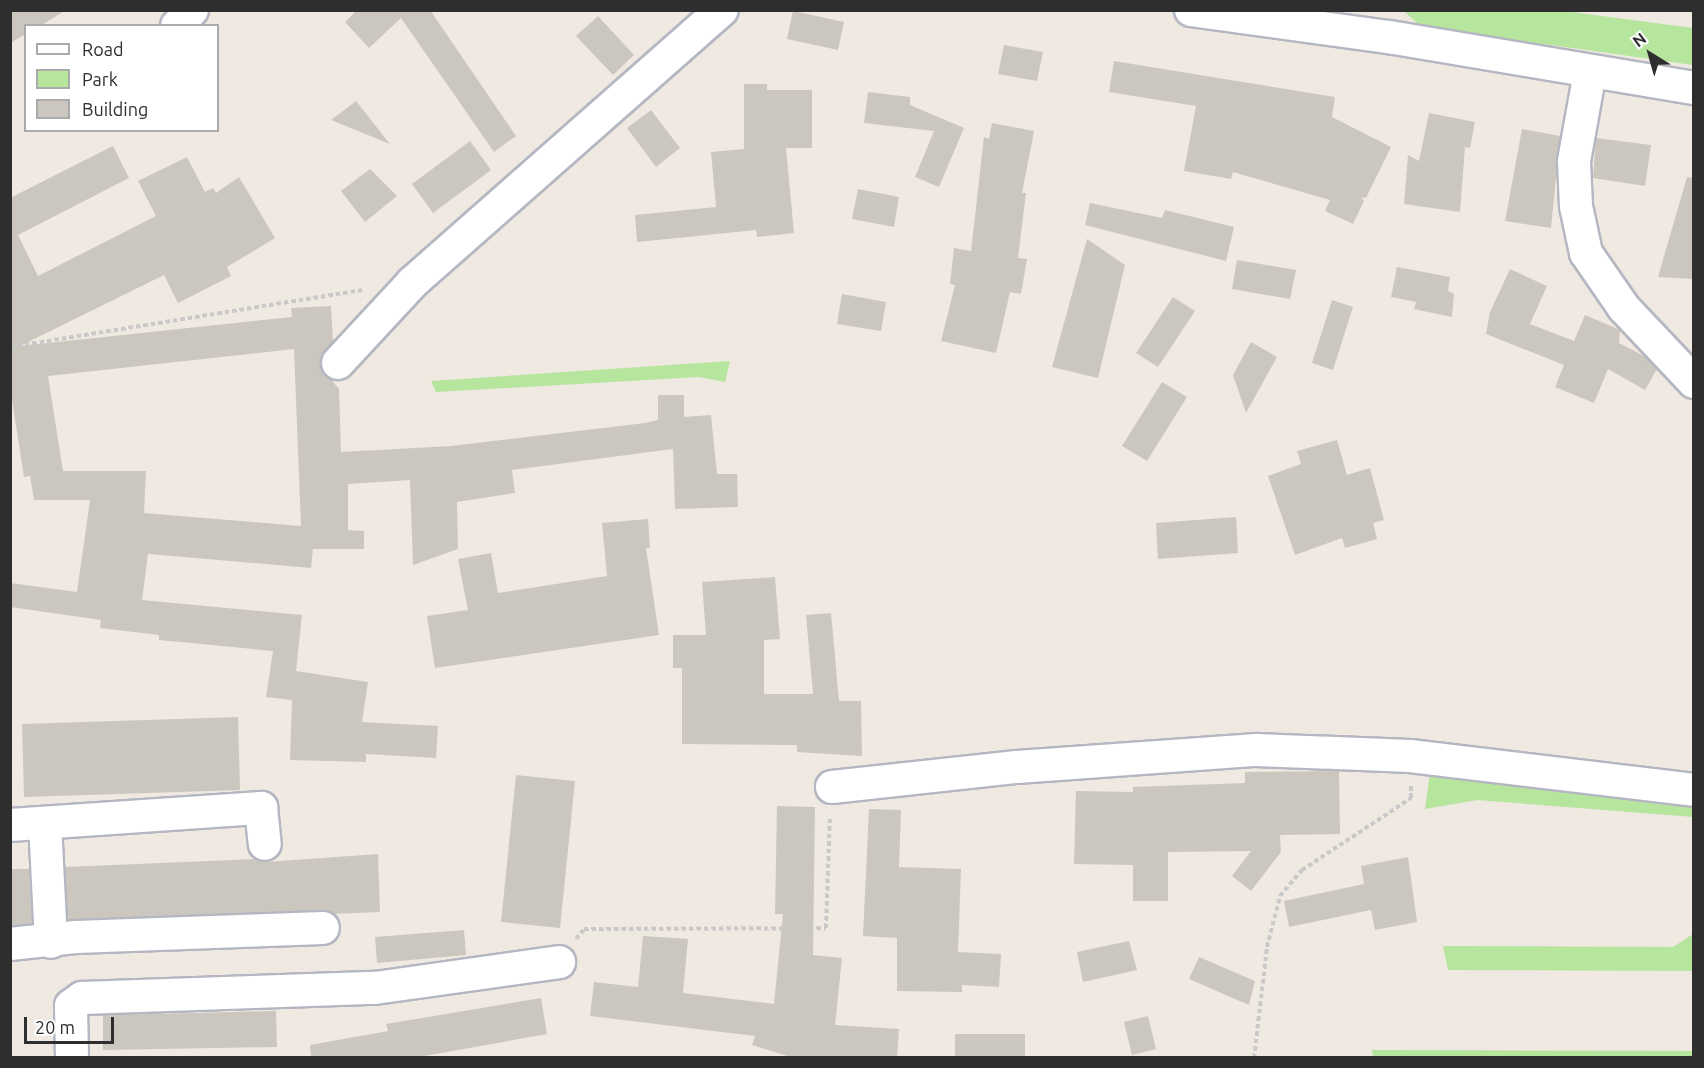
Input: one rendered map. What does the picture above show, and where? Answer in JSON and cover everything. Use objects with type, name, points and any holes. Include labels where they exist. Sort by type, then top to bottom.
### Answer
[{"type":"street","points":[[179,24],[192,10]]},
{"type":"street","points":[[338,363],[412,283],[722,10]]},
{"type":"street","points":[[1191,10],[1389,24],[1590,72],[1694,88]]},
{"type":"street","points":[[1590,72],[1574,160],[1576,206],[1586,253],[1624,308],[1694,382]]},
{"type":"street","points":[[832,787],[1017,767],[1256,750],[1410,756],[1694,790]]},
{"type":"street","points":[[10,825],[261,808],[265,844]]},
{"type":"street","points":[[45,823],[51,942]]},
{"type":"street","points":[[10,944],[51,942],[76,937],[323,928]]},
{"type":"street","points":[[72,1058],[71,1006],[82,998],[375,988],[560,962]]},
{"type":"path","points":[[10,347],[367,289]]},
{"type":"path","points":[[1254,1058],[1267,947],[1280,896],[1302,870],[1411,798],[1410,756]]},
{"type":"path","points":[[560,962],[584,929],[826,928],[832,787]]},
{"type":"green space","points":[[1404,11],[1564,11],[1693,28],[1693,65],[1429,28],[1418,24]]},
{"type":"green space","points":[[730,361],[725,382],[699,377],[436,392],[431,381]]},
{"type":"green space","points":[[1430,773],[1693,802],[1694,817],[1477,800],[1425,809]]},
{"type":"green space","points":[[1693,934],[1693,971],[1448,970],[1443,946],[1673,947]]},
{"type":"green space","points":[[1372,1050],[1693,1051],[1694,1057],[1373,1058]]},
{"type":"building","points":[[10,10],[66,10],[43,24],[24,24],[24,35],[10,43]]},
{"type":"building","points":[[357,10],[430,10],[516,136],[494,152],[401,18],[369,48],[345,22]]},
{"type":"building","points":[[793,11],[844,22],[838,50],[787,39]]},
{"type":"building","points":[[598,16],[634,55],[613,75],[576,36]]},
{"type":"building","points":[[1004,45],[1043,52],[1037,81],[998,74]]},
{"type":"building","points":[[1114,61],[1335,97],[1332,117],[1391,147],[1366,198],[1361,197],[1364,201],[1353,224],[1325,211],[1330,200],[1233,172],[1231,179],[1184,171],[1196,106],[1109,92]]},
{"type":"building","points":[[744,84],[767,84],[767,90],[812,90],[812,148],[786,148],[794,233],[757,237],[756,230],[637,242],[635,215],[716,207],[711,152],[744,149]]},
{"type":"building","points":[[868,92],[910,97],[910,105],[964,128],[939,187],[915,177],[934,131],[864,123]]},
{"type":"building","points":[[356,101],[390,144],[331,120]]},
{"type":"building","points":[[651,110],[680,148],[656,167],[627,128]]},
{"type":"building","points":[[1429,113],[1475,122],[1470,148],[1465,147],[1460,212],[1404,204],[1408,155],[1419,161]]},
{"type":"building","points":[[992,123],[1034,131],[1022,193],[1026,193],[1018,258],[1027,259],[1021,294],[1010,292],[996,353],[941,341],[955,285],[950,284],[954,248],[971,251],[984,137],[989,139]]},
{"type":"building","points":[[1522,129],[1560,136],[1551,228],[1505,221]]},
{"type":"building","points":[[1596,138],[1651,145],[1645,186],[1593,178]]},
{"type":"building","points":[[470,141],[491,170],[433,213],[412,184]]},
{"type":"building","points":[[113,146],[129,178],[18,235],[38,276],[156,216],[138,181],[187,157],[205,192],[213,188],[216,193],[239,177],[275,238],[227,267],[231,276],[178,303],[164,275],[20,346],[292,317],[291,308],[331,306],[333,342],[321,358],[321,368],[339,389],[341,452],[451,446],[645,423],[658,420],[658,395],[684,395],[684,417],[711,415],[717,474],[737,474],[738,507],[675,509],[673,449],[512,470],[515,493],[457,502],[458,549],[413,565],[410,480],[348,484],[348,530],[364,531],[364,549],[313,549],[311,568],[148,554],[142,600],[302,615],[296,671],[368,682],[362,722],[438,726],[436,758],[366,754],[366,762],[290,760],[292,700],[266,697],[273,651],[159,640],[159,635],[100,628],[101,620],[10,607],[10,583],[77,592],[90,500],[34,500],[30,476],[24,477],[10,387],[10,198]],"holes":[[[294,349],[301,526],[144,513],[146,471],[63,471],[48,376]]]},
{"type":"building","points":[[370,169],[397,196],[365,222],[341,191]]},
{"type":"building","points":[[1687,177],[1694,178],[1692,279],[1658,277]]},
{"type":"building","points":[[858,189],[899,197],[894,227],[852,219]]},
{"type":"building","points":[[1090,203],[1162,218],[1165,210],[1234,227],[1226,261],[1085,225]]},
{"type":"building","points":[[1087,239],[1125,265],[1098,378],[1052,367]]},
{"type":"building","points":[[1237,260],[1296,270],[1290,299],[1232,289]]},
{"type":"building","points":[[1397,267],[1450,277],[1448,291],[1454,294],[1452,317],[1414,309],[1416,302],[1391,297]]},
{"type":"building","points":[[1510,269],[1547,286],[1530,324],[1574,341],[1585,315],[1620,330],[1619,343],[1644,356],[1657,369],[1645,390],[1608,369],[1594,403],[1555,387],[1564,365],[1486,334],[1490,312]]},
{"type":"building","points":[[842,294],[886,302],[881,331],[837,324]]},
{"type":"building","points":[[1173,297],[1195,311],[1158,367],[1136,353]]},
{"type":"building","points":[[1332,300],[1353,307],[1333,370],[1312,363]]},
{"type":"building","points":[[1251,342],[1277,357],[1246,413],[1233,375]]},
{"type":"building","points":[[1162,382],[1187,397],[1147,461],[1122,446]]},
{"type":"building","points":[[1337,440],[1347,475],[1370,468],[1384,520],[1373,523],[1377,539],[1345,548],[1342,538],[1295,555],[1268,476],[1301,464],[1297,451]]},
{"type":"building","points":[[1236,517],[1238,553],[1158,559],[1156,523]]},
{"type":"building","points":[[648,519],[650,548],[646,548],[659,635],[435,668],[427,616],[468,610],[458,559],[491,553],[498,593],[607,576],[602,523]]},
{"type":"building","points":[[775,577],[780,639],[764,640],[764,694],[813,694],[806,615],[831,613],[839,701],[861,701],[862,756],[797,752],[797,745],[682,744],[682,668],[673,668],[673,635],[706,635],[702,582]]},
{"type":"building","points":[[238,717],[240,790],[24,797],[22,724]]},
{"type":"building","points":[[1339,771],[1340,834],[1280,835],[1281,852],[1251,891],[1232,876],[1251,851],[1168,852],[1168,901],[1133,901],[1133,865],[1074,864],[1076,791],[1133,792],[1133,787],[1245,783],[1245,772]]},
{"type":"building","points":[[516,775],[575,781],[560,928],[501,922]]},
{"type":"building","points":[[777,806],[815,807],[813,955],[842,958],[835,1025],[899,1029],[897,1058],[794,1058],[752,1045],[755,1036],[590,1016],[594,982],[638,987],[643,936],[688,939],[683,993],[774,1004],[783,914],[775,914]]},
{"type":"building","points":[[869,809],[901,810],[899,867],[961,869],[958,952],[1001,954],[999,987],[962,985],[962,992],[897,991],[897,938],[863,936]]},
{"type":"building","points":[[378,854],[380,912],[333,914],[322,910],[68,920],[65,867],[256,859],[266,862]]},
{"type":"building","points":[[1408,857],[1417,922],[1375,930],[1371,910],[1289,927],[1284,901],[1364,884],[1361,866]]},
{"type":"building","points":[[10,869],[29,869],[32,924],[10,926]]},
{"type":"building","points":[[464,930],[466,955],[377,963],[375,937]]},
{"type":"building","points":[[1129,941],[1137,970],[1083,982],[1077,952]]},
{"type":"building","points":[[1199,957],[1255,981],[1249,1005],[1189,979]]},
{"type":"building","points":[[541,998],[547,1034],[413,1058],[311,1058],[310,1045],[388,1031],[386,1024]]},
{"type":"building","points":[[276,1011],[277,1047],[103,1050],[103,1015]]},
{"type":"building","points":[[1148,1016],[1156,1049],[1132,1055],[1124,1022]]},
{"type":"building","points":[[955,1034],[1025,1034],[1025,1058],[955,1058]]}]
